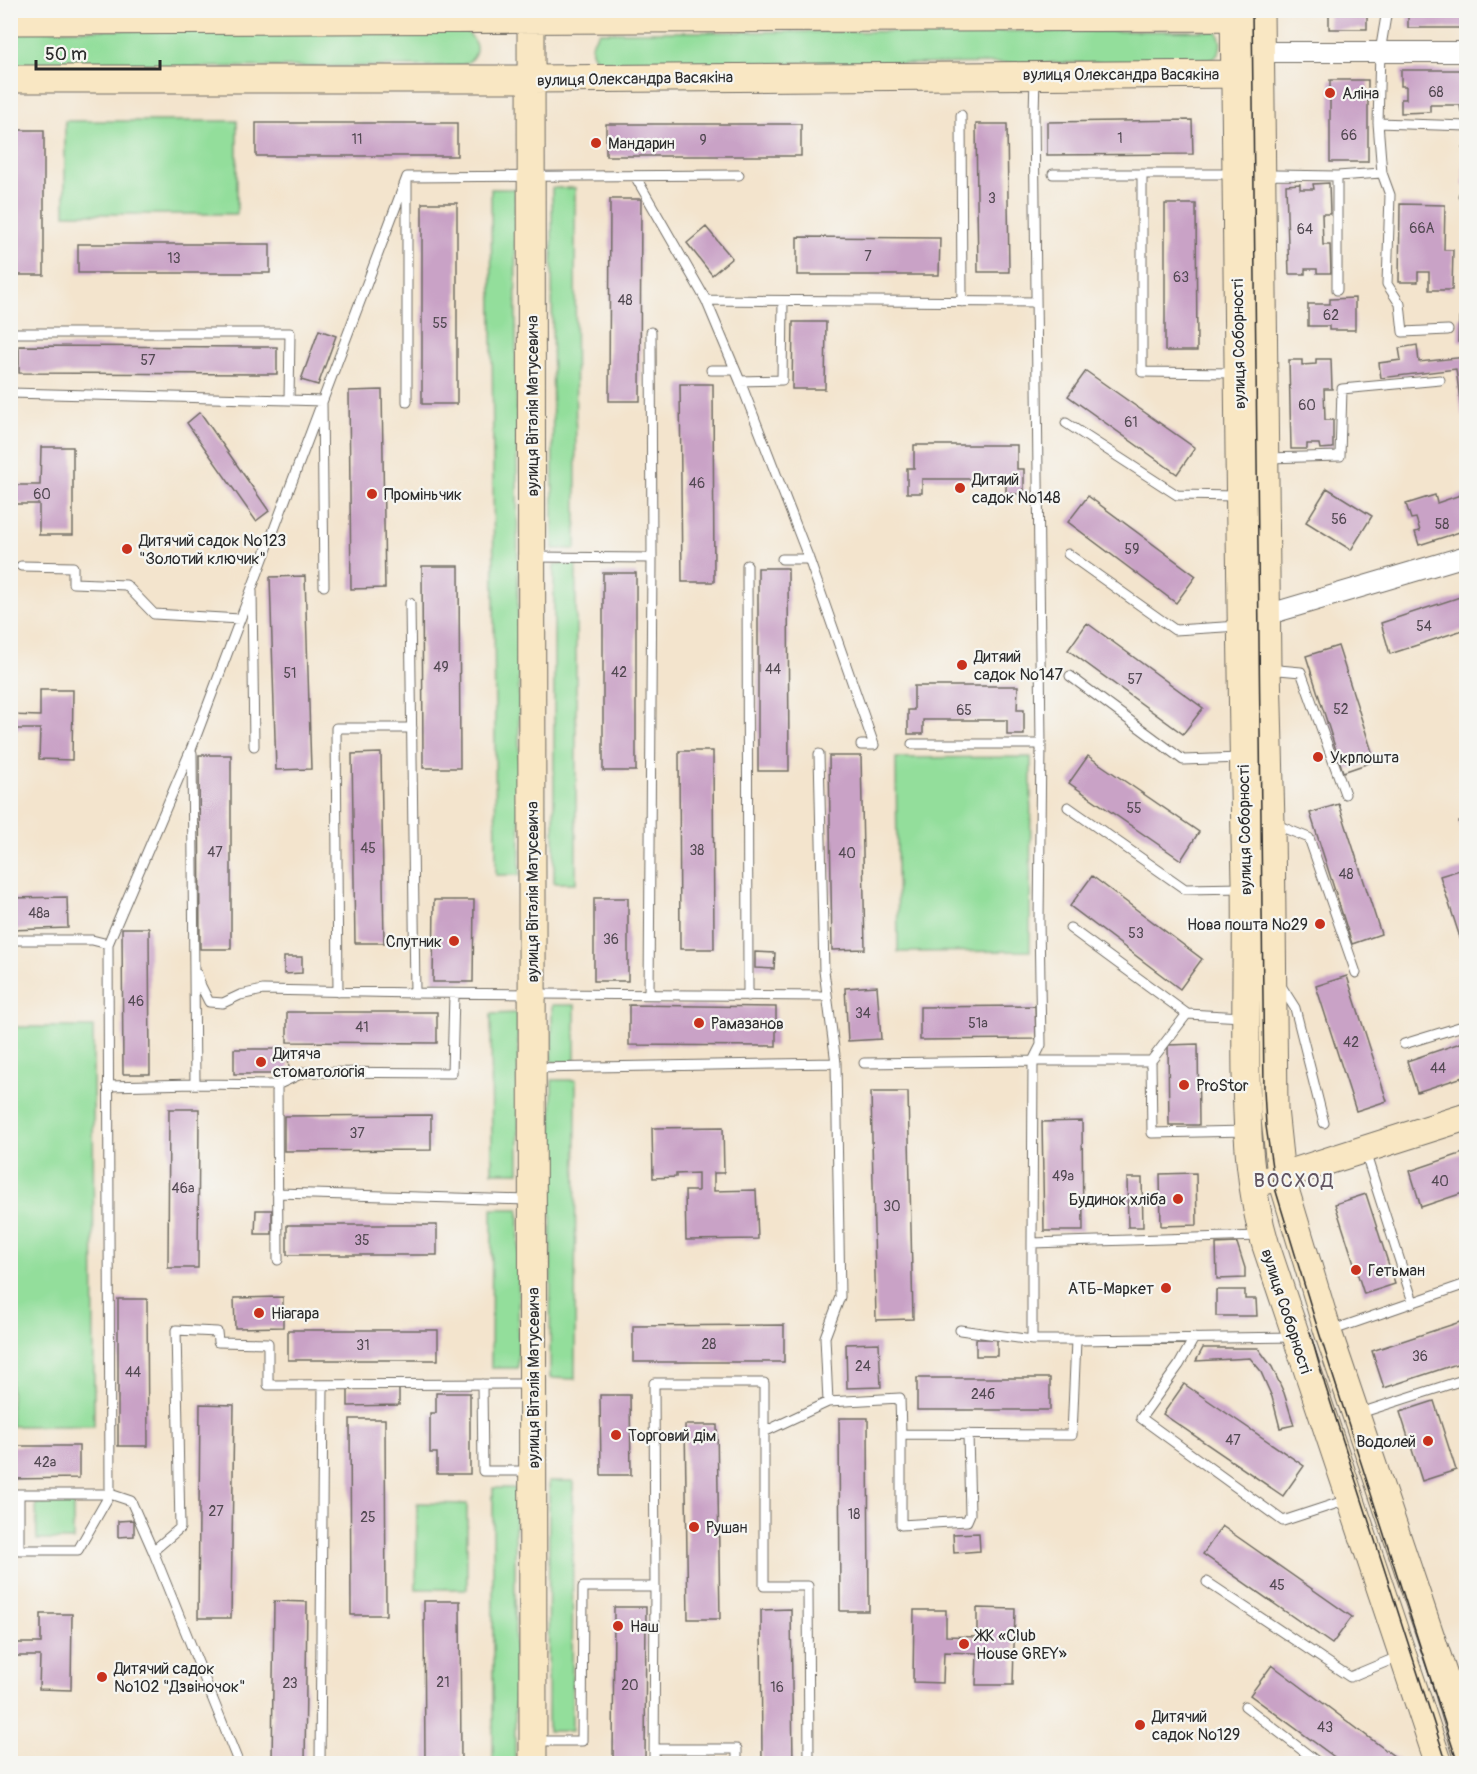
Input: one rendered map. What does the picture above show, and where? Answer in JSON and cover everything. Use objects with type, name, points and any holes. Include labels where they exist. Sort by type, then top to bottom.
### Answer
[{"type":"street","points":[[10,21],[531,20],[1247,14]]},
{"type":"street","name":"вулиця Соборності","points":[[1247,14],[1262,181],[1274,1108],[1281,1176],[1328,1332],[1443,1673],[1466,1749]]},
{"type":"street","name":"вулиця Віталія Матусевича","points":[[531,20],[533,1752]]},
{"type":"street","points":[[1252,66],[1380,51],[1467,52]]},
{"type":"street","name":"вулиця Соборності","points":[[1252,66],[1236,174],[1246,888],[1245,1017],[1247,1131],[1252,1185],[1263,1235],[1439,1764]]},
{"type":"street","name":"вулиця Олександра Васякіна","points":[[10,79],[532,79],[1035,75],[1252,66]]},
{"type":"street","points":[[1266,615],[1467,556]]},
{"type":"street","points":[[1252,1185],[1467,1117]]},
{"type":"lane","points":[[1387,10],[1380,51],[1378,123],[1382,173],[1390,195],[1387,284],[1400,304],[1403,332],[1448,330]]},
{"type":"lane","points":[[1032,1340],[1033,1061],[1041,1046],[1039,931],[1041,744],[1035,75]]},
{"type":"lane","points":[[961,115],[962,302]]},
{"type":"lane","points":[[1378,123],[1467,126]]},
{"type":"lane","points":[[1262,181],[1276,175],[1337,176],[1382,173]]},
{"type":"lane","points":[[1053,174],[1236,174]]},
{"type":"lane","points":[[1142,174],[1142,372],[1239,373]]},
{"type":"lane","points":[[407,177],[739,175]]},
{"type":"lane","points":[[635,176],[706,300],[740,381],[809,558],[874,745],[861,745]]},
{"type":"lane","points":[[1337,176],[1337,290]]},
{"type":"lane","points":[[239,1764],[131,1501],[110,1494],[15,1494],[19,1550],[78,1550],[110,1494],[108,944],[192,747],[407,177]]},
{"type":"lane","points":[[407,177],[407,402]]},
{"type":"lane","points":[[642,187],[654,187]]},
{"type":"lane","points":[[706,300],[1036,302]]},
{"type":"lane","points":[[740,381],[782,380],[783,301]]},
{"type":"lane","points":[[648,994],[652,558],[651,332]]},
{"type":"lane","points":[[10,333],[290,333],[289,400]]},
{"type":"lane","points":[[711,370],[735,370]]},
{"type":"lane","points":[[1265,458],[1340,456],[1342,389],[1440,380]]},
{"type":"lane","points":[[10,393],[322,401]]},
{"type":"lane","points":[[322,401],[324,586]]},
{"type":"lane","points":[[1066,423],[1177,495],[1240,495]]},
{"type":"lane","points":[[1068,554],[1175,630],[1241,626]]},
{"type":"lane","points":[[532,557],[652,558]]},
{"type":"lane","points":[[782,559],[809,558]]},
{"type":"lane","points":[[747,565],[748,996]]},
{"type":"lane","points":[[21,566],[73,567],[73,583],[126,585],[154,614],[240,619]]},
{"type":"lane","points":[[252,586],[254,746]]},
{"type":"lane","points":[[410,603],[415,993]]},
{"type":"lane","points":[[1267,668],[1301,672],[1345,794]]},
{"type":"lane","points":[[1070,676],[1183,760],[1243,758]]},
{"type":"lane","points":[[338,992],[336,729],[412,728]]},
{"type":"lane","points":[[912,744],[1041,744]]},
{"type":"lane","points":[[192,747],[195,1084]]},
{"type":"lane","points":[[819,754],[824,971],[836,1063],[840,1297],[825,1337],[828,1402]]},
{"type":"lane","points":[[1068,807],[1185,889],[1246,888]]},
{"type":"lane","points":[[1271,823],[1309,838],[1356,973]]},
{"type":"lane","points":[[1070,928],[1187,1014],[1245,1017]]},
{"type":"lane","points":[[10,940],[92,940],[108,944]]},
{"type":"lane","points":[[194,963],[209,1002],[223,1003],[240,995],[263,990],[454,994],[827,996]]},
{"type":"lane","points":[[1272,972],[1295,1008],[1324,1122]]},
{"type":"lane","points":[[108,1086],[277,1085],[305,1072],[452,1073],[454,994]]},
{"type":"lane","points":[[1187,1014],[1151,1061],[1152,1133],[1247,1131]]},
{"type":"lane","points":[[1404,1044],[1467,1025]]},
{"type":"lane","points":[[864,1063],[1151,1061]]},
{"type":"lane","points":[[532,1068],[836,1063]]},
{"type":"lane","points":[[277,1085],[278,1260]]},
{"type":"lane","points":[[1364,1150],[1413,1302]]},
{"type":"lane","points":[[278,1193],[533,1200]]},
{"type":"lane","points":[[1032,1242],[1263,1235]]},
{"type":"lane","points":[[1328,1332],[1467,1284]]},
{"type":"lane","points":[[153,1551],[180,1528],[176,1330],[217,1332],[218,1342],[268,1343],[268,1385],[533,1384]]},
{"type":"lane","points":[[960,1330],[1032,1340],[1296,1337]]},
{"type":"lane","points":[[1194,1338],[1179,1365],[1141,1418],[1283,1521],[1350,1499]]},
{"type":"lane","points":[[901,1434],[1072,1435],[1076,1340]]},
{"type":"lane","points":[[1355,1415],[1467,1379]]},
{"type":"lane","points":[[654,1764],[654,1383],[764,1383],[764,1586],[808,1586],[809,1764]]},
{"type":"lane","points":[[482,1384],[483,1471],[533,1471]]},
{"type":"lane","points":[[320,1764],[323,1386]]},
{"type":"lane","points":[[764,1432],[828,1402],[900,1398],[900,1525],[967,1521],[970,1514],[968,1434]]},
{"type":"lane","points":[[1207,1582],[1350,1677],[1404,1654]]},
{"type":"lane","points":[[533,1752],[582,1741],[583,1587],[654,1587]]},
{"type":"lane","points":[[1245,1706],[1320,1764]]},
{"type":"lane","points":[[654,1749],[737,1749],[737,1764]]},
{"type":"green space","points":[[10,30],[464,30],[474,41],[476,52],[470,61],[456,66],[11,68]]},
{"type":"green space","points":[[1217,31],[1221,42],[1217,55],[1201,62],[607,66],[596,60],[592,51],[593,42],[600,32]]},
{"type":"green space","points":[[65,121],[237,121],[237,214],[65,214]]},
{"type":"green space","points":[[552,188],[575,188],[576,549],[553,549]]},
{"type":"green space","points":[[491,189],[515,189],[520,875],[496,875]]},
{"type":"green space","points":[[554,564],[576,564],[576,883],[554,883]]},
{"type":"green space","points":[[1031,757],[1030,951],[898,952],[896,758]]},
{"type":"green space","points":[[552,1005],[575,1005],[575,1062],[552,1062]]},
{"type":"green space","points":[[518,1013],[519,1172],[492,1172],[491,1014]]},
{"type":"green space","points":[[11,1027],[93,1027],[94,1426],[11,1426]]},
{"type":"green space","points":[[552,1080],[576,1080],[575,1379],[550,1378]]},
{"type":"green space","points":[[492,1209],[519,1209],[518,1368],[491,1368]]},
{"type":"green space","points":[[549,1481],[573,1481],[572,1731],[548,1731]]},
{"type":"green space","points":[[493,1488],[515,1488],[515,1763],[493,1763]]},
{"type":"green space","points":[[73,1503],[73,1540],[37,1540],[36,1504]]},
{"type":"green space","points":[[417,1503],[467,1504],[467,1589],[416,1589]]},
{"type":"building","points":[[1329,10],[1367,10],[1367,29],[1329,29]]},
{"type":"building","points":[[1408,10],[1466,10],[1466,28],[1408,28]]},
{"type":"building","points":[[1401,70],[1466,70],[1466,112],[1461,112],[1460,105],[1430,105],[1430,112],[1401,113],[1401,99],[1406,99],[1406,86],[1401,86]]},
{"type":"building","points":[[1330,80],[1368,80],[1368,162],[1330,162]]},
{"type":"building","points":[[1192,120],[1193,154],[1047,155],[1047,122]]},
{"type":"building","points":[[256,123],[457,123],[457,156],[256,156]]},
{"type":"building","points":[[606,124],[801,124],[801,156],[606,156]]},
{"type":"building","points":[[976,124],[1007,124],[1009,272],[978,272]]},
{"type":"building","points":[[10,130],[44,130],[44,275],[10,275]]},
{"type":"building","points":[[1463,148],[1466,148],[1466,186],[1463,186]]},
{"type":"building","points":[[1329,183],[1330,214],[1322,214],[1323,245],[1330,245],[1331,273],[1317,273],[1317,269],[1305,269],[1305,274],[1289,274],[1286,185],[1300,184],[1300,189],[1314,189],[1313,184]]},
{"type":"building","points":[[610,199],[641,199],[640,401],[609,401]]},
{"type":"building","points":[[422,203],[457,203],[457,404],[422,404]]},
{"type":"building","points":[[1165,204],[1196,204],[1197,351],[1165,351]]},
{"type":"building","points":[[1400,204],[1445,205],[1444,250],[1453,250],[1452,290],[1429,290],[1429,272],[1418,272],[1418,282],[1399,282]]},
{"type":"building","points":[[706,227],[732,258],[712,275],[687,243]]},
{"type":"building","points":[[797,237],[940,238],[939,275],[797,275]]},
{"type":"building","points":[[78,244],[270,244],[270,273],[78,273]]},
{"type":"building","points":[[1355,298],[1355,330],[1329,330],[1329,326],[1308,326],[1308,304],[1330,304],[1330,299]]},
{"type":"building","points":[[1459,317],[1466,317],[1466,342],[1458,342]]},
{"type":"building","points":[[793,322],[826,322],[825,389],[792,389]]},
{"type":"building","points":[[319,330],[336,336],[318,385],[301,380]]},
{"type":"building","points":[[1417,345],[1419,362],[1466,357],[1466,415],[1462,416],[1456,369],[1381,378],[1379,363],[1401,360],[1399,348]]},
{"type":"building","points":[[19,346],[277,347],[277,374],[19,373]]},
{"type":"building","points":[[1316,359],[1331,359],[1332,389],[1324,389],[1325,420],[1333,420],[1333,448],[1320,449],[1319,444],[1307,444],[1307,449],[1291,449],[1289,360],[1302,360],[1302,365],[1316,364]]},
{"type":"building","points":[[1086,371],[1195,448],[1177,474],[1068,396]]},
{"type":"building","points":[[680,384],[713,384],[714,582],[682,582]]},
{"type":"building","points":[[382,390],[385,588],[351,589],[349,391]]},
{"type":"building","points":[[200,412],[269,511],[256,521],[187,423]]},
{"type":"building","points":[[914,445],[1017,445],[1017,469],[1024,469],[1024,494],[1006,494],[1006,479],[922,479],[922,493],[907,493],[907,468],[914,468]]},
{"type":"building","points":[[41,447],[73,447],[73,535],[39,535],[39,504],[10,504],[10,485],[40,485]]},
{"type":"building","points":[[1327,488],[1372,516],[1351,550],[1306,522]]},
{"type":"building","points":[[1466,493],[1466,530],[1419,545],[1415,532],[1420,531],[1416,518],[1411,519],[1406,504],[1435,495],[1437,503]]},
{"type":"building","points":[[1088,496],[1196,576],[1176,603],[1068,522]]},
{"type":"building","points":[[422,566],[459,566],[460,768],[423,768]]},
{"type":"building","points":[[758,568],[788,568],[789,771],[758,771]]},
{"type":"building","points":[[603,573],[636,573],[636,771],[603,771]]},
{"type":"building","points":[[305,576],[311,769],[276,770],[270,577]]},
{"type":"building","points":[[1466,595],[1466,629],[1390,654],[1381,623]]},
{"type":"building","points":[[1087,623],[1203,708],[1183,734],[1068,650]]},
{"type":"building","points":[[1338,646],[1375,761],[1343,772],[1306,656]]},
{"type":"building","points":[[914,686],[1018,686],[1017,710],[1024,710],[1024,735],[1007,735],[1007,720],[923,720],[923,734],[908,734],[908,710],[914,710]]},
{"type":"building","points":[[40,690],[73,690],[72,760],[39,759],[40,729],[10,729],[10,715],[40,716]]},
{"type":"building","points":[[679,751],[713,751],[714,949],[680,949]]},
{"type":"building","points":[[381,753],[384,943],[355,943],[352,754]]},
{"type":"building","points":[[199,755],[231,755],[231,949],[200,949]]},
{"type":"building","points":[[829,756],[861,756],[865,949],[832,950]]},
{"type":"building","points":[[1088,756],[1199,832],[1181,860],[1069,783]]},
{"type":"building","points":[[1339,804],[1381,934],[1352,944],[1310,813]]},
{"type":"building","points":[[1466,820],[1466,845],[1459,822]]},
{"type":"building","points":[[1466,868],[1466,956],[1440,876]]},
{"type":"building","points":[[1092,876],[1202,959],[1180,989],[1070,906]]},
{"type":"building","points":[[67,897],[68,928],[10,930],[10,898]]},
{"type":"building","points":[[594,898],[628,898],[628,981],[594,981]]},
{"type":"building","name":"Спутник","points":[[434,900],[474,900],[473,982],[433,982]]},
{"type":"building","points":[[122,928],[149,928],[150,1074],[123,1074]]},
{"type":"building","points":[[755,952],[775,953],[774,969],[755,968]]},
{"type":"building","points":[[284,957],[302,957],[302,973],[284,974]]},
{"type":"building","points":[[1347,976],[1387,1101],[1356,1111],[1316,986]]},
{"type":"building","points":[[877,986],[881,1039],[848,1041],[845,988]]},
{"type":"building","points":[[629,1005],[776,1007],[776,1046],[629,1045]]},
{"type":"building","points":[[1035,1006],[1036,1039],[920,1040],[920,1007]]},
{"type":"building","points":[[287,1012],[437,1012],[437,1043],[287,1042]]},
{"type":"building","points":[[1466,1041],[1466,1076],[1417,1092],[1407,1061]]},
{"type":"building","name":"ProStor","points":[[1198,1044],[1199,1125],[1169,1125],[1168,1045]]},
{"type":"building","name":"Дитяча стоматологія","points":[[234,1049],[288,1049],[289,1074],[234,1074]]},
{"type":"building","points":[[871,1092],[908,1092],[913,1319],[876,1320]]},
{"type":"building","points":[[169,1109],[199,1109],[198,1268],[168,1268]]},
{"type":"building","points":[[431,1115],[431,1150],[284,1151],[284,1116]]},
{"type":"building","points":[[1082,1121],[1083,1231],[1044,1231],[1042,1122]]},
{"type":"building","points":[[723,1127],[724,1173],[714,1173],[714,1191],[756,1190],[758,1239],[686,1240],[685,1191],[698,1191],[698,1173],[653,1178],[652,1128]]},
{"type":"building","points":[[1466,1152],[1466,1192],[1421,1207],[1410,1171]]},
{"type":"building","name":"Будинок хліба","points":[[1196,1173],[1197,1225],[1161,1226],[1160,1174]]},
{"type":"building","points":[[1127,1178],[1142,1178],[1143,1227],[1128,1227]]},
{"type":"building","points":[[1366,1194],[1395,1284],[1364,1294],[1335,1204]]},
{"type":"building","points":[[256,1210],[272,1210],[272,1234],[255,1234]]},
{"type":"building","points":[[287,1225],[437,1225],[437,1255],[287,1255]]},
{"type":"building","points":[[1237,1243],[1245,1268],[1245,1278],[1217,1279],[1216,1244]]},
{"type":"building","points":[[1216,1290],[1245,1290],[1245,1299],[1256,1299],[1257,1316],[1216,1316]]},
{"type":"building","name":"Ніагара","points":[[283,1297],[283,1327],[235,1328],[234,1298]]},
{"type":"building","points":[[118,1299],[147,1299],[148,1446],[118,1446]]},
{"type":"building","points":[[1466,1320],[1466,1361],[1384,1388],[1372,1351]]},
{"type":"building","points":[[784,1325],[784,1362],[633,1362],[633,1326]]},
{"type":"building","points":[[288,1330],[438,1330],[438,1360],[288,1360]]},
{"type":"building","points":[[976,1339],[997,1339],[997,1356],[976,1356]]},
{"type":"building","points":[[879,1343],[881,1387],[847,1388],[846,1344]]},
{"type":"building","points":[[1203,1348],[1258,1348],[1272,1367],[1284,1393],[1294,1425],[1280,1428],[1272,1397],[1260,1370],[1250,1358],[1196,1361]]},
{"type":"building","points":[[917,1378],[1050,1378],[1050,1410],[917,1410]]},
{"type":"building","points":[[1184,1384],[1304,1466],[1283,1496],[1163,1414]]},
{"type":"building","points":[[348,1389],[399,1389],[399,1405],[348,1406]]},
{"type":"building","points":[[436,1393],[470,1393],[470,1474],[437,1474],[437,1453],[430,1453],[430,1413],[436,1413]]},
{"type":"building","name":"Торговий дім","points":[[600,1395],[630,1395],[631,1475],[601,1475]]},
{"type":"building","name":"Водолей","points":[[1434,1401],[1456,1470],[1422,1481],[1400,1412]]},
{"type":"building","points":[[200,1404],[234,1405],[231,1618],[198,1618]]},
{"type":"building","points":[[839,1418],[868,1418],[869,1611],[840,1611]]},
{"type":"building","points":[[350,1419],[385,1419],[386,1615],[351,1615]]},
{"type":"building","points":[[685,1425],[717,1425],[720,1619],[688,1619]]},
{"type":"building","points":[[10,1446],[79,1446],[79,1478],[10,1479]]},
{"type":"building","points":[[134,1520],[134,1536],[118,1537],[118,1521]]},
{"type":"building","points":[[1222,1526],[1352,1617],[1332,1644],[1203,1554]]},
{"type":"building","points":[[979,1533],[980,1551],[954,1553],[953,1534]]},
{"type":"building","points":[[274,1601],[307,1602],[305,1764],[272,1764]]},
{"type":"building","points":[[424,1601],[460,1601],[461,1764],[425,1764]]},
{"type":"building","points":[[614,1607],[646,1607],[645,1764],[613,1764]]},
{"type":"building","name":"ЖК «Club House GREY»","points":[[977,1608],[1015,1609],[1013,1685],[976,1685],[977,1653],[944,1652],[943,1683],[913,1682],[914,1610],[946,1610],[946,1636],[977,1637]]},
{"type":"building","points":[[791,1609],[793,1764],[762,1764],[761,1610]]},
{"type":"building","points":[[41,1614],[72,1614],[71,1690],[39,1689],[40,1656],[10,1656],[10,1643],[41,1643]]},
{"type":"building","points":[[1272,1665],[1399,1760],[1396,1764],[1344,1764],[1250,1695]]},
{"type":"tram line","points":[[1252,10],[1266,1126],[1275,1188],[1315,1320],[1458,1764]]},
{"type":"tram line","points":[[1310,1332],[1447,1764]]},
{"type":"place","name":"Аліна","points":[[1330,93]]},
{"type":"place","name":"Мандарин","points":[[596,143]]},
{"type":"place","name":"Дитяий садок №148","points":[[960,488]]},
{"type":"place","name":"Проміньчик","points":[[372,494]]},
{"type":"place","name":"Дитячий садок №123 \"Золотий ключик\"","points":[[127,549]]},
{"type":"place","name":"Дитяий садок №147","points":[[962,665]]},
{"type":"place","name":"Укрпошта","points":[[1318,757]]},
{"type":"place","name":"Нова пошта №29","points":[[1320,924]]},
{"type":"place","name":"Спутник","points":[[454,941]]},
{"type":"place","name":"Рамазанов","points":[[699,1023]]},
{"type":"place","name":"Дитяча стоматологія","points":[[261,1062]]},
{"type":"place","name":"ProStor","points":[[1184,1085]]},
{"type":"place","name":"Будинок хліба","points":[[1178,1199]]},
{"type":"place","name":"Гетьман","points":[[1356,1270]]},
{"type":"place","name":"АТБ-Маркет","points":[[1166,1288]]},
{"type":"place","name":"Ніагара","points":[[259,1313]]},
{"type":"place","name":"Торговий дім","points":[[616,1435]]},
{"type":"place","name":"Водолей","points":[[1428,1441]]},
{"type":"place","name":"Рушан","points":[[694,1527]]},
{"type":"place","name":"Наш","points":[[618,1626]]},
{"type":"place","name":"ЖК «Club House GREY»","points":[[964,1644]]},
{"type":"place","name":"Дитячий садок №102 \"Дзвіночок\"","points":[[102,1677]]},
{"type":"place","name":"Дитячий садок №129","points":[[1140,1725]]},
{"type":"district","name":"ВОСХОД","points":[[1294,1180]]}]
